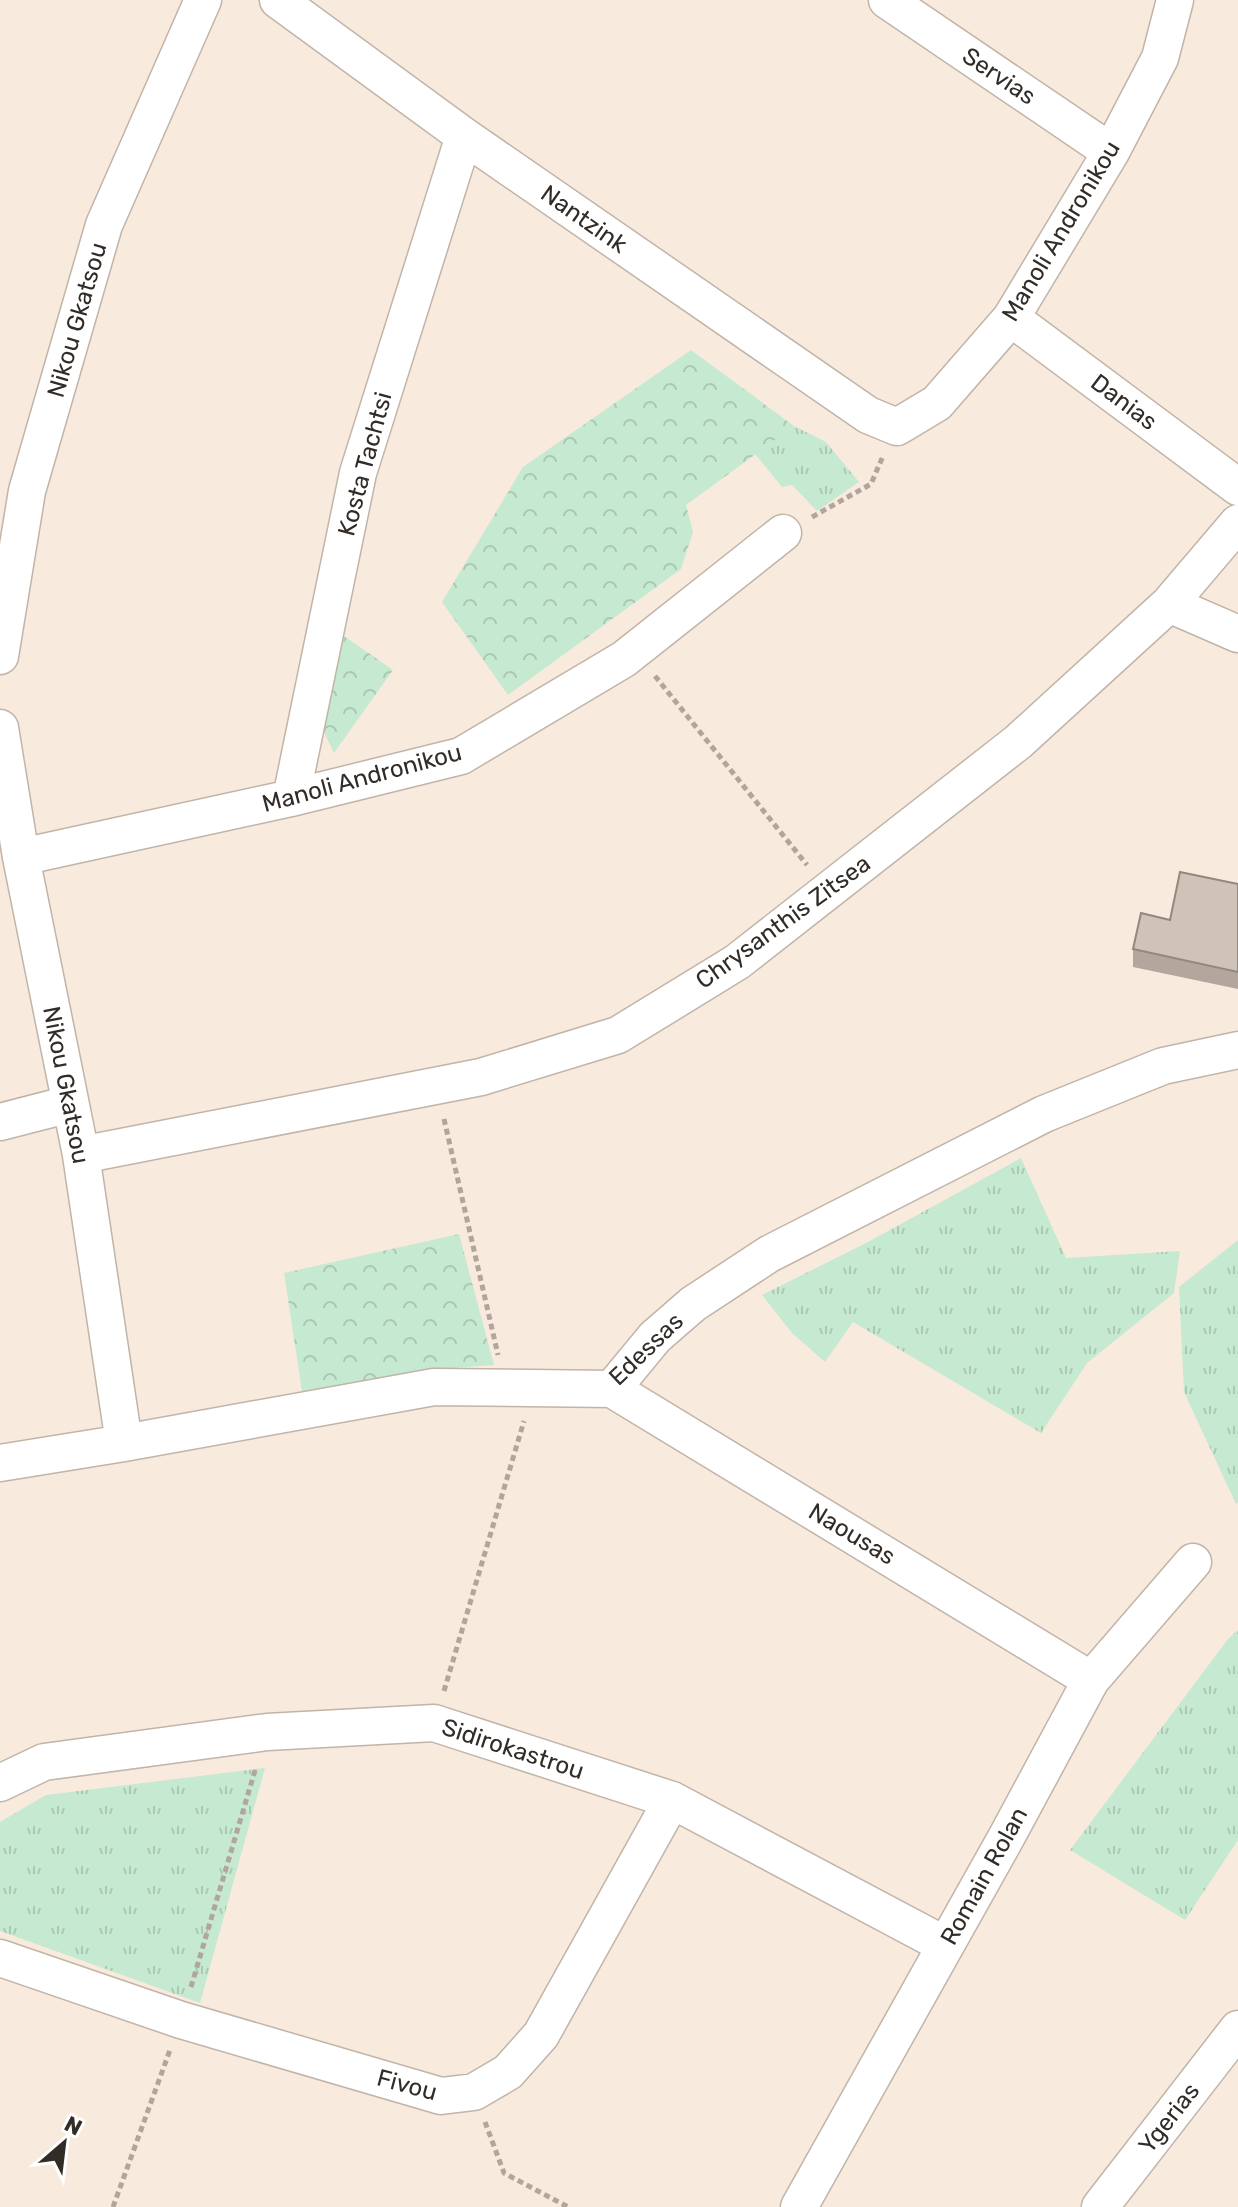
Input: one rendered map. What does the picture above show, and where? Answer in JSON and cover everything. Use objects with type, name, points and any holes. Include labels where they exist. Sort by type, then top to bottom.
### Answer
[{"type":"street","name":"Nikou Gkatsou","points":[[0,656],[27,491],[104,225],[203,0]]},
{"type":"street","name":"Nantzink","points":[[278,0],[464,136],[868,415],[897,427]]},
{"type":"street","name":"Servias","points":[[887,0],[1111,152]]},
{"type":"street","name":"Manoli Andronikou","points":[[897,427],[937,403],[1011,318],[1111,152],[1160,58],[1175,0]]},
{"type":"street","name":"Kosta Tachtsi","points":[[291,798],[358,473],[464,136]]},
{"type":"street","name":"Danias","points":[[1011,318],[1238,487]]},
{"type":"street","name":"Chrysanthis Zitsea","points":[[81,1155],[481,1077],[618,1035],[737,962],[1018,742],[1169,604],[1238,523]]},
{"type":"street","name":"Manoli Andronikou","points":[[21,857],[291,798],[461,756],[624,659],[783,533]]},
{"type":"street","points":[[1169,604],[1238,634]]},
{"type":"street","name":"Nikou Gkatsou","points":[[0,728],[21,857],[81,1155],[124,1443]]},
{"type":"street","name":"Edessas","points":[[0,1463],[434,1387],[612,1389],[655,1337],[693,1304],[769,1254],[1044,1114],[1163,1066],[1238,1050]]},
{"type":"street","points":[[0,1122],[70,1104]]},
{"type":"street","name":"Naousas","points":[[612,1389],[1091,1680]]},
{"type":"street","name":"Romain Rolan","points":[[799,2207],[1091,1680],[1193,1562]]},
{"type":"street","name":"Sidirokastrou","points":[[0,1783],[44,1762],[267,1732],[434,1723],[672,1800],[945,1945]]},
{"type":"street","name":"Fivou","points":[[0,1958],[181,2020],[441,2096],[474,2092],[508,2072],[541,2035],[672,1800]]},
{"type":"street","name":"Ygerias","points":[[1100,2207],[1238,2029]]},
{"type":"path","points":[[783,533],[871,484],[897,427]]},
{"type":"path","points":[[634,651],[828,891]]},
{"type":"path","points":[[434,1723],[519,1388],[436,1086]]},
{"type":"path","points":[[113,2207],[181,2020],[267,1732]]},
{"type":"path","points":[[474,2092],[504,2173],[568,2207]]},
{"type":"green space","points":[[691,350],[794,426],[686,505],[693,532],[681,569],[508,695],[442,602],[523,467]]},
{"type":"green space","points":[[794,426],[826,442],[859,482],[817,511],[792,485],[782,487],[755,454]]},
{"type":"green space","points":[[341,634],[393,670],[334,753],[322,728]]},
{"type":"green space","points":[[1021,1158],[1066,1258],[1180,1251],[1174,1293],[1087,1363],[1041,1433],[853,1322],[825,1362],[792,1333],[762,1295],[868,1242]]},
{"type":"green space","points":[[459,1234],[494,1365],[454,1368],[303,1398],[284,1273]]},
{"type":"green space","points":[[1238,1240],[1236,1504],[1184,1392],[1179,1287]]},
{"type":"green space","points":[[1238,1630],[1238,1840],[1185,1920],[1070,1850],[1228,1639]]},
{"type":"green space","points":[[265,1768],[200,2003],[0,1931],[0,1822],[46,1795]]},
{"type":"building","points":[[1180,872],[1238,884],[1238,972],[1133,949],[1141,913],[1170,920]]}]
